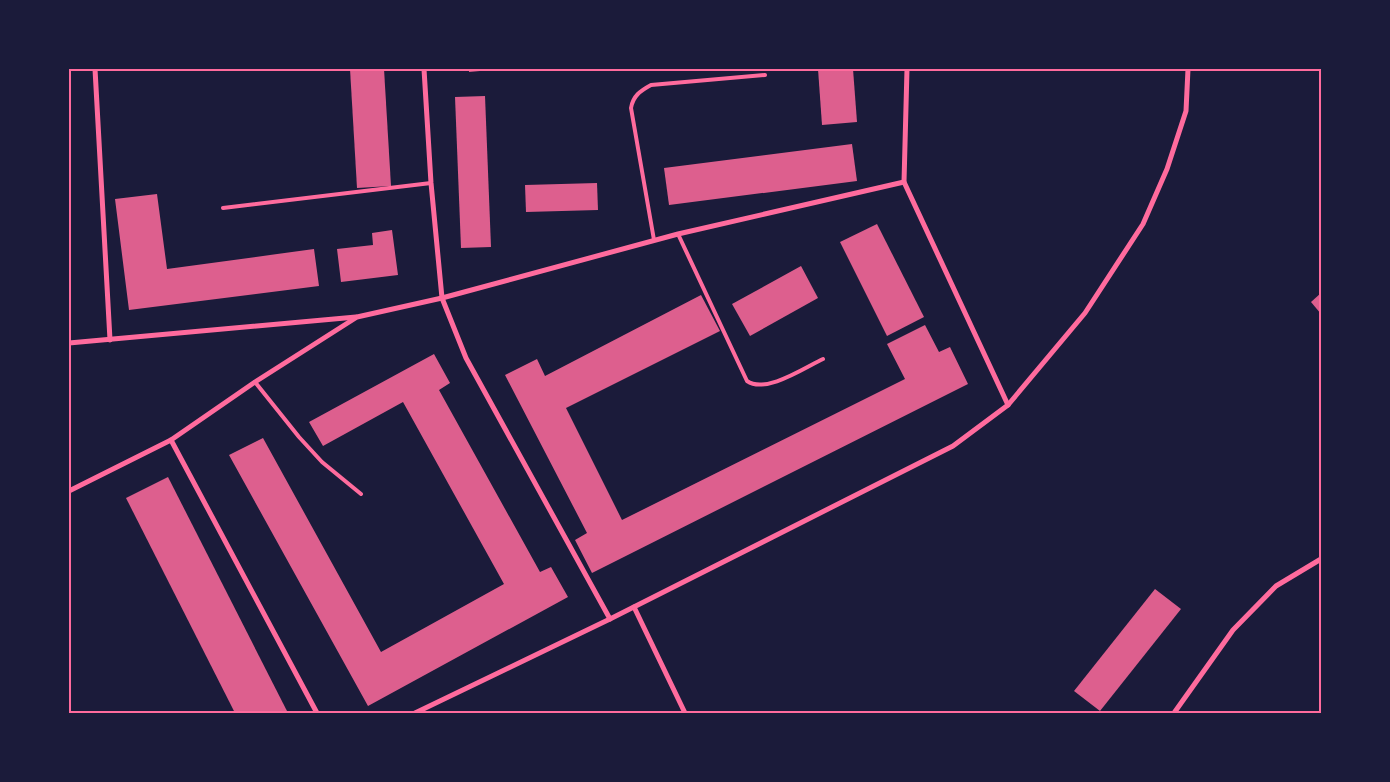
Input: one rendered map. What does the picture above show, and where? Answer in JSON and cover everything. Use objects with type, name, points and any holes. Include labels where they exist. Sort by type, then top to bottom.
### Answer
[{"type":"street","points":[[95,69],[110,340]]},
{"type":"street","points":[[424,69],[431,183],[442,298],[466,358],[610,619]]},
{"type":"street","points":[[907,69],[904,182],[1008,405]]},
{"type":"street","points":[[415,713],[610,619],[953,446],[1008,405],[1085,313],[1143,224],[1167,169],[1186,111],[1188,69]]},
{"type":"street","points":[[69,343],[356,317],[442,298],[678,234],[904,182]]},
{"type":"street","points":[[69,491],[171,440],[255,382],[356,317]]},
{"type":"street","points":[[171,440],[317,713]]},
{"type":"street","points":[[1174,713],[1233,630],[1276,586],[1321,559]]},
{"type":"street","points":[[634,607],[685,713]]},
{"type":"lane","points":[[654,240],[631,108],[632,100],[640,91],[651,85],[765,75]]},
{"type":"lane","points":[[223,208],[431,183]]},
{"type":"lane","points":[[678,234],[747,381],[757,385],[771,384],[823,358]]},
{"type":"lane","points":[[255,382],[299,437],[322,462],[361,494]]},
{"type":"building","points":[[350,69],[384,69],[391,186],[357,188]]},
{"type":"building","points":[[469,69],[491,69],[491,70],[469,72]]},
{"type":"building","points":[[818,69],[853,69],[857,122],[822,125]]},
{"type":"building","points":[[485,96],[491,247],[461,248],[455,97]]},
{"type":"building","points":[[852,144],[857,181],[669,205],[664,168]]},
{"type":"building","points":[[597,183],[598,210],[526,212],[525,185]]},
{"type":"building","points":[[157,194],[167,269],[314,249],[319,286],[129,310],[115,199]]},
{"type":"building","points":[[877,224],[924,317],[887,336],[840,242]]},
{"type":"building","points":[[392,230],[398,275],[341,282],[337,249],[373,245],[372,233]]},
{"type":"building","points":[[801,266],[818,298],[750,336],[732,304]]},
{"type":"building","points":[[1321,293],[1321,314],[1311,302]]},
{"type":"building","points":[[701,295],[720,331],[566,408],[622,520],[905,379],[887,344],[925,325],[939,352],[950,347],[968,384],[592,573],[575,540],[587,533],[505,375],[537,359],[545,376]]},
{"type":"building","points":[[434,354],[450,383],[439,390],[540,572],[551,567],[568,597],[368,706],[229,455],[263,438],[381,652],[504,584],[403,402],[323,446],[309,422]]},
{"type":"building","points":[[168,477],[288,713],[235,713],[126,498]]},
{"type":"building","points":[[1155,589],[1181,609],[1100,711],[1074,691]]}]
